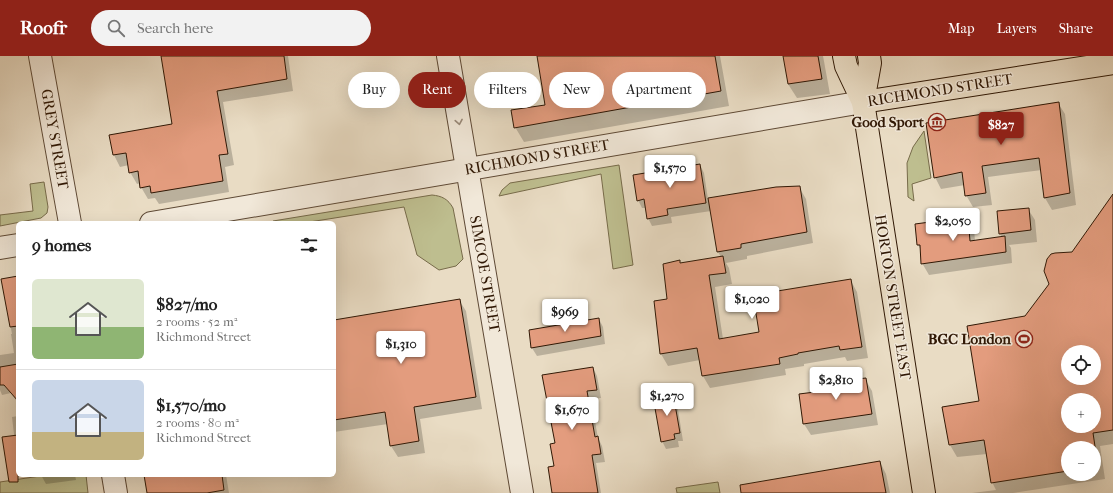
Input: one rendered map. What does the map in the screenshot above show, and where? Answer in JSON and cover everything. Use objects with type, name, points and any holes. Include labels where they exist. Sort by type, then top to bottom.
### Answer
[{"type":"main road","name":"HORTON STREET EAST","points":[[844,56],[846,66],[863,102],[924,493]]},
{"type":"main road","name":"HORTON STREET EAST","points":[[863,102],[870,63],[869,56]]},
{"type":"main road","name":"RICHMOND STREET","points":[[863,102],[1113,63]]},
{"type":"street","name":"GREY STREET","points":[[40,56],[70,221]]},
{"type":"street","name":"SIMCOE STREET","points":[[448,56],[522,493]]},
{"type":"street","name":"RICHMOND STREET","points":[[163,221],[863,102]]},
{"type":"street","points":[[0,248],[16,245]]},
{"type":"street","points":[[113,477],[116,493]]},
{"type":"green space","points":[[924,131],[931,178],[912,184],[914,201],[908,197],[907,163],[913,147]]},
{"type":"green space","points":[[619,165],[633,265],[613,269],[601,174],[499,196],[502,190],[510,183]]},
{"type":"green space","points":[[44,182],[48,207],[47,213],[41,218],[16,221],[16,223],[0,226],[0,215],[33,211],[30,184]]},
{"type":"green space","points":[[432,195],[439,196],[449,202],[453,208],[463,259],[456,266],[439,270],[417,255],[404,207],[316,221],[273,221]]},
{"type":"green space","points":[[34,477],[86,477],[88,493],[0,493],[0,482]]},
{"type":"green space","points":[[718,482],[720,493],[677,493],[676,488]]},
{"type":"building","points":[[161,56],[284,56],[287,79],[217,91],[228,154],[219,155],[223,181],[151,193],[150,186],[140,188],[138,171],[129,173],[126,153],[113,155],[109,135],[172,124]]},
{"type":"building","points":[[537,56],[715,56],[721,91],[706,94],[706,72],[612,72],[612,108],[626,108],[514,128],[511,110],[541,108],[541,106],[545,105],[541,72],[540,72]]},
{"type":"building","points":[[783,56],[818,56],[822,79],[788,84]]},
{"type":"building","points":[[1059,102],[1070,193],[1044,198],[1039,158],[982,166],[986,193],[965,196],[962,172],[934,178],[926,123]]},
{"type":"building","points":[[700,164],[706,203],[667,209],[668,215],[647,219],[644,199],[637,201],[633,175]]},
{"type":"building","points":[[800,186],[807,232],[741,244],[741,248],[717,252],[708,198],[776,187]]},
{"type":"building","name":"BGC London","points":[[1113,194],[1113,430],[1101,432],[1101,393],[1061,393],[1061,433],[1093,433],[1094,441],[1061,441],[1061,472],[991,483],[984,440],[949,445],[942,407],[979,401],[967,326],[1025,316],[1049,284],[1044,271],[1047,259],[1051,254],[1072,252]]},
{"type":"building","points":[[1029,208],[1031,230],[999,234],[997,211]]},
{"type":"building","points":[[968,217],[970,241],[1005,236],[1006,252],[921,264],[920,245],[917,245],[915,224]]},
{"type":"building","points":[[723,256],[726,273],[709,275],[719,339],[759,332],[753,295],[851,279],[862,347],[840,350],[839,346],[798,353],[779,358],[780,364],[702,376],[697,348],[660,354],[654,301],[667,299],[663,264],[680,260],[680,263]]},
{"type":"building","points":[[16,276],[16,326],[10,327],[1,279]]},
{"type":"building","points":[[460,299],[476,397],[414,407],[419,441],[390,446],[385,412],[336,420],[336,320]]},
{"type":"building","points":[[599,318],[601,336],[531,348],[529,330]]},
{"type":"building","points":[[16,364],[16,399],[4,385],[0,385],[0,367]]},
{"type":"building","points":[[593,367],[597,390],[587,391],[595,437],[598,436],[601,454],[592,455],[598,493],[552,493],[548,467],[554,466],[550,444],[555,443],[542,375]]},
{"type":"building","points":[[866,378],[872,414],[803,424],[799,394],[815,392],[813,384]]},
{"type":"building","points":[[673,393],[680,433],[674,434],[675,439],[661,442],[653,397]]},
{"type":"building","points":[[16,435],[16,477],[18,477],[18,482],[9,482],[2,437]]},
{"type":"building","points":[[880,461],[886,493],[741,493],[740,485]]},
{"type":"building","points":[[144,477],[222,477],[224,490],[207,493],[147,493]]},
{"type":"place","name":"Good Sport","points":[[937,122]]},
{"type":"place","name":"BGC London","points":[[1024,339]]}]
